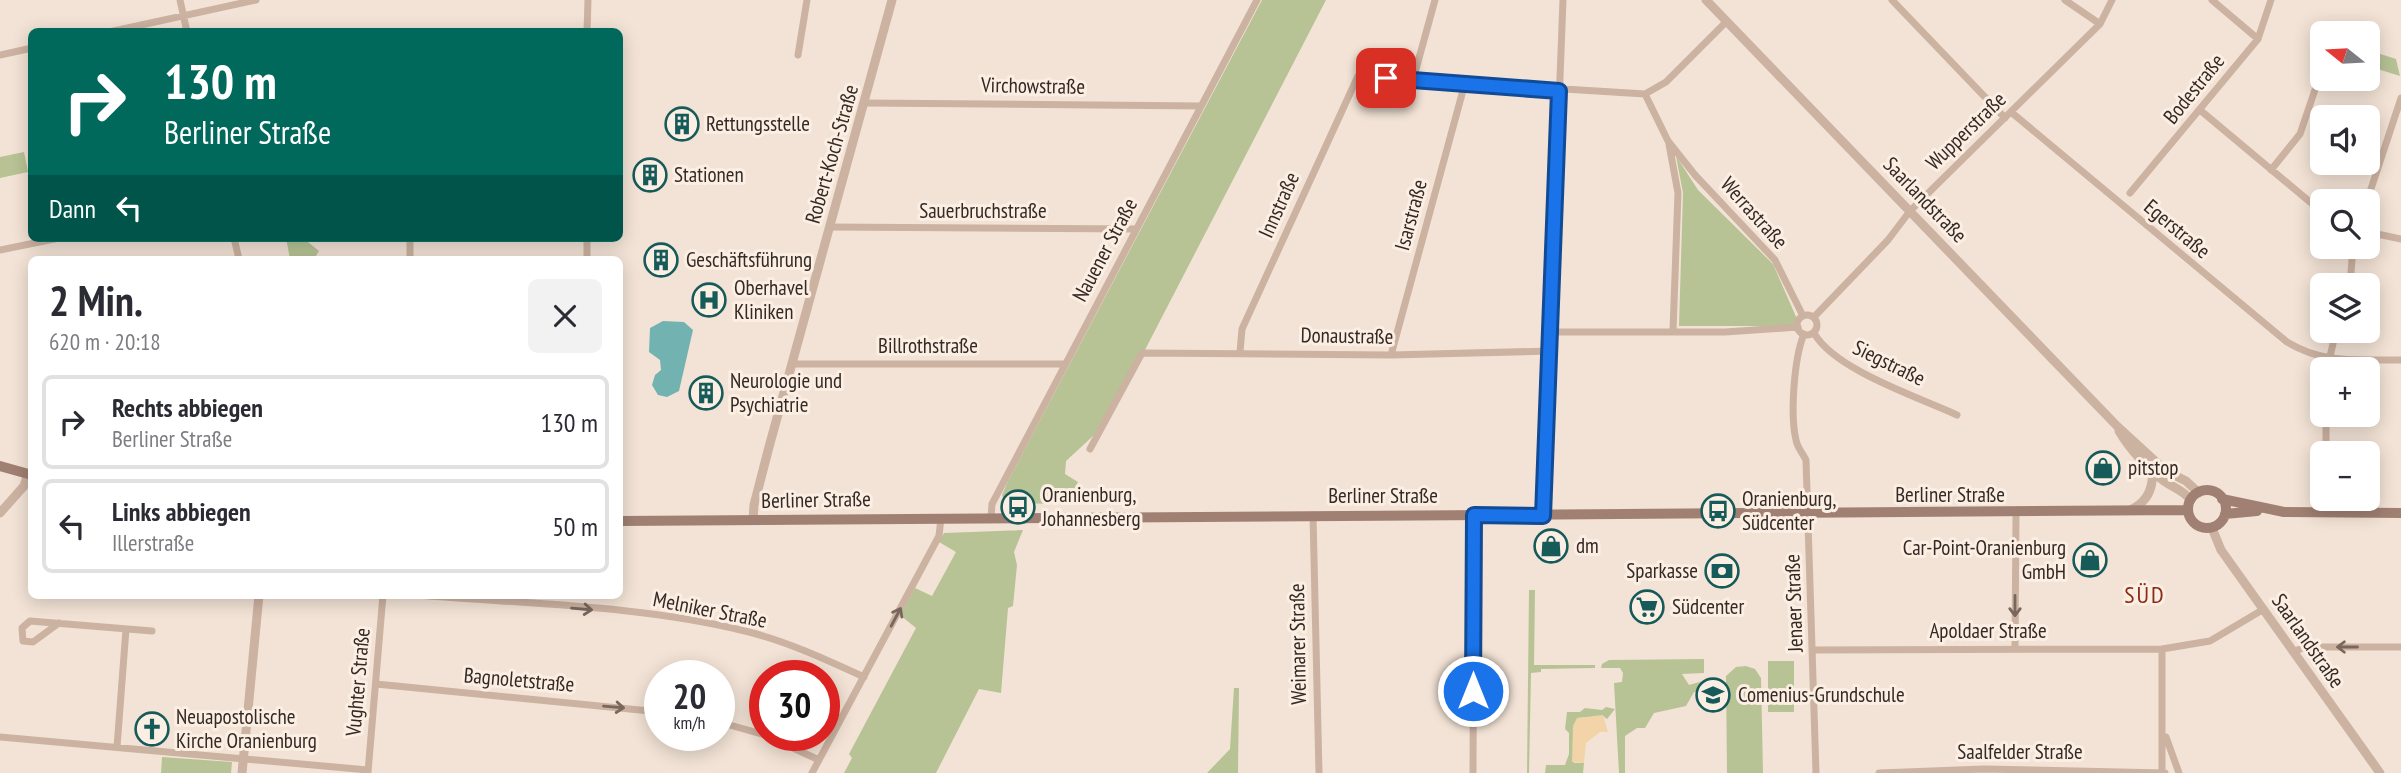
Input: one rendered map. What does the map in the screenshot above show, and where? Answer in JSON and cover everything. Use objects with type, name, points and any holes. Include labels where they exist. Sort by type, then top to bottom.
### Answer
[{"type":"main road","points":[[0,466],[28,474]]},
{"type":"main road","points":[[2222,499],[2225,514],[2220,523],[2212,528],[2196,524],[2193,501],[2214,492],[2222,499],[2266,510]]},
{"type":"main road","name":"Berliner Straße","points":[[623,522],[1313,515],[2125,513],[2193,501]]},
{"type":"main road","points":[[2225,514],[2266,510],[2401,513]]},
{"type":"street","points":[[180,0],[186,28]]},
{"type":"street","points":[[126,28],[256,0]]},
{"type":"street","points":[[587,28],[588,0]]},
{"type":"street","points":[[797,55],[807,0]]},
{"type":"street","name":"Robert-Koch-Straße","points":[[753,520],[754,505],[892,0]]},
{"type":"street","name":"Nauener Straße","points":[[991,518],[992,504],[1257,0]]},
{"type":"street","points":[[1434,0],[1413,80],[1559,91],[1645,94],[1666,82],[1727,22]]},
{"type":"street","points":[[1543,516],[1563,0]]},
{"type":"street","name":"Saarlandstraße","points":[[1707,0],[2117,426],[2166,471],[2186,481],[2193,501]]},
{"type":"street","name":"Egerstraße","points":[[1892,0],[2008,115],[2259,320],[2308,355],[2318,357]]},
{"type":"street","points":[[2065,0],[2099,24]]},
{"type":"street","name":"Wupperstraße","points":[[1814,317],[1888,240],[1910,211],[2099,24],[2112,0]]},
{"type":"street","points":[[2212,0],[2258,38]]},
{"type":"street","name":"Bodestraße","points":[[2130,193],[2258,38],[2271,0]]},
{"type":"street","points":[[0,55],[28,49]]},
{"type":"street","name":"Innstraße","points":[[1240,352],[1242,329],[1358,76],[1413,80]]},
{"type":"street","name":"Isarstraße","points":[[1391,355],[1465,83]]},
{"type":"street","points":[[2272,170],[2300,134],[2315,91]]},
{"type":"street","name":"Werrastraße","points":[[1645,94],[1668,141],[1695,175],[1775,260],[1803,316]]},
{"type":"street","points":[[2371,189],[2401,98]]},
{"type":"street","name":"Virchowstraße","points":[[864,103],[1201,106]]},
{"type":"street","points":[[2200,110],[2310,202]]},
{"type":"street","name":"Werrastraße","points":[[1668,141],[1678,193],[1673,331]]},
{"type":"street","name":"Sauerbruchstraße","points":[[829,227],[1136,229]]},
{"type":"street","points":[[2380,235],[2401,239]]},
{"type":"street","points":[[0,250],[39,242]]},
{"type":"street","points":[[1798,327],[1803,316],[1814,317],[1818,323],[1814,333],[1804,334]]},
{"type":"street","points":[[1552,332],[1782,330],[1798,327]]},
{"type":"street","points":[[1798,327],[1804,334]]},
{"type":"street","name":"Siegstraße","points":[[1814,333],[1825,348],[1837,357],[1957,415]]},
{"type":"street","points":[[1804,334],[1797,350],[1795,368],[1796,441],[1806,460],[1809,515]]},
{"type":"street","name":"Donaustraße","points":[[1090,449],[1142,353],[1391,355],[1551,351]]},
{"type":"street","points":[[2380,360],[2401,360]]},
{"type":"street","name":"Billrothstraße","points":[[792,364],[1064,364]]},
{"type":"street","name":"Saarlandstraße","points":[[2117,426],[2126,443],[2152,469],[2193,501]]},
{"type":"street","points":[[2125,513],[2145,500],[2152,483],[2152,469]]},
{"type":"street","points":[[0,513],[28,476]]},
{"type":"street","points":[[2015,649],[2016,514]]},
{"type":"street","name":"Weimarer Straße","points":[[1313,515],[1319,773]]},
{"type":"street","points":[[1473,773],[1474,515]]},
{"type":"street","name":"Jenaer Straße","points":[[1809,515],[1816,773]]},
{"type":"street","points":[[812,773],[939,537],[941,518]]},
{"type":"street","name":"Saarlandstraße","points":[[2212,528],[2221,550],[2380,773]]},
{"type":"street","points":[[242,773],[259,599]]},
{"type":"street","name":"Vughter Straße","points":[[368,771],[383,599]]},
{"type":"street","name":"Melniker Straße","points":[[462,599],[685,619],[746,631],[805,650],[864,677]]},
{"type":"street","name":"Apoldaer Straße","points":[[1814,650],[2162,649],[2210,641],[2264,609]]},
{"type":"street","points":[[59,623],[33,642],[23,641],[22,628],[30,621],[59,623],[152,631]]},
{"type":"street","points":[[117,747],[126,629]]},
{"type":"street","points":[[2293,652],[2305,647],[2401,647]]},
{"type":"street","points":[[2162,649],[2163,772]]},
{"type":"street","name":"Bagnoletstraße","points":[[376,684],[644,710]]},
{"type":"street","points":[[2164,733],[2179,773]]},
{"type":"street","points":[[0,737],[243,757],[368,771]]},
{"type":"street","points":[[800,751],[819,760]]},
{"type":"street","name":"Saalfelder Straße","points":[[1879,773],[1984,769],[2163,772]]},
{"type":"green space","points":[[1262,0],[1326,0],[1102,433],[1093,436],[1066,461],[1065,474],[1078,482],[1066,504],[1005,503],[1002,495],[1008,481]]},
{"type":"green space","points":[[2380,54],[2396,59],[2400,76],[2380,70]]},
{"type":"green space","points":[[24,152],[28,172],[0,178],[0,157]]},
{"type":"green space","points":[[1676,156],[1698,190],[1773,264],[1797,319],[1795,326],[1679,326],[1683,193]]},
{"type":"green space","points":[[287,242],[308,242],[319,251],[316,256],[289,256]]},
{"type":"green space","points":[[1023,530],[1014,552],[1017,565],[1013,606],[1008,608],[1001,693],[979,689],[936,773],[844,773],[852,758],[849,754],[916,628],[900,615],[915,588],[932,596],[956,552],[939,542],[944,533]]},
{"type":"green space","points":[[1529,590],[1535,590],[1534,665],[1595,665],[1595,668],[1541,669],[1541,672],[1531,673],[1527,773]]},
{"type":"green space","points":[[1704,659],[1704,673],[1682,674],[1689,685],[1703,681],[1718,682],[1715,694],[1694,692],[1686,706],[1654,713],[1645,728],[1637,728],[1625,736],[1625,773],[1619,773],[1614,683],[1622,682],[1623,673],[1620,668],[1601,668],[1602,664],[1609,660]]},
{"type":"green space","points":[[1768,661],[1794,661],[1794,712],[1768,712]]},
{"type":"green space","points":[[1736,667],[1755,669],[1761,678],[1763,773],[1727,773],[1726,676]]},
{"type":"green space","points":[[1234,688],[1239,688],[1238,773],[1207,773],[1230,749]]},
{"type":"green space","points":[[1606,707],[1615,709],[1607,719],[1603,716],[1577,718],[1574,763],[1584,763],[1583,773],[1545,773],[1546,765],[1565,765],[1569,754],[1569,733],[1565,729],[1567,712],[1580,712],[1585,708],[1602,710]]},
{"type":"green space","points":[[162,757],[232,762],[231,773],[161,773]]},
{"type":"sand","points":[[1603,715],[1608,732],[1600,732],[1586,743],[1584,763],[1572,762],[1573,726],[1577,718]]},
{"type":"water","points":[[663,321],[684,322],[693,330],[679,391],[667,397],[658,395],[652,385],[655,375],[661,370],[660,360],[649,352],[650,328]]},
{"type":"place","name":"Rettungsstelle","points":[[682,124]]},
{"type":"place","name":"Stationen","points":[[650,175]]},
{"type":"place","name":"Geschäftsführung","points":[[661,260]]},
{"type":"place","name":"Oberhavel Kliniken","points":[[709,300]]},
{"type":"place","name":"Neurologie und Psychiatrie","points":[[706,393]]},
{"type":"place","name":"pitstop","points":[[2103,468]]},
{"type":"place","name":"Oranienburg, Johannesberg","points":[[1018,507]]},
{"type":"place","name":"Oranienburg, Südcenter","points":[[1718,511]]},
{"type":"place","name":"dm","points":[[1551,546]]},
{"type":"place","name":"Car-Point-Oranienburg GmbH","points":[[2090,560]]},
{"type":"place","name":"Sparkasse","points":[[1722,571]]},
{"type":"place","name":"Südcenter","points":[[1647,607]]},
{"type":"place","name":"Comenius-Grundschule","points":[[1713,695]]},
{"type":"place","name":"Neuapostolische Kirche Oranienburg","points":[[152,729]]},
{"type":"district","name":"SÜD","points":[[2145,595]]},
{"type":"route","points":[[1386,78],[1559,91],[1543,516],[1474,515],[1473,691]]}]
